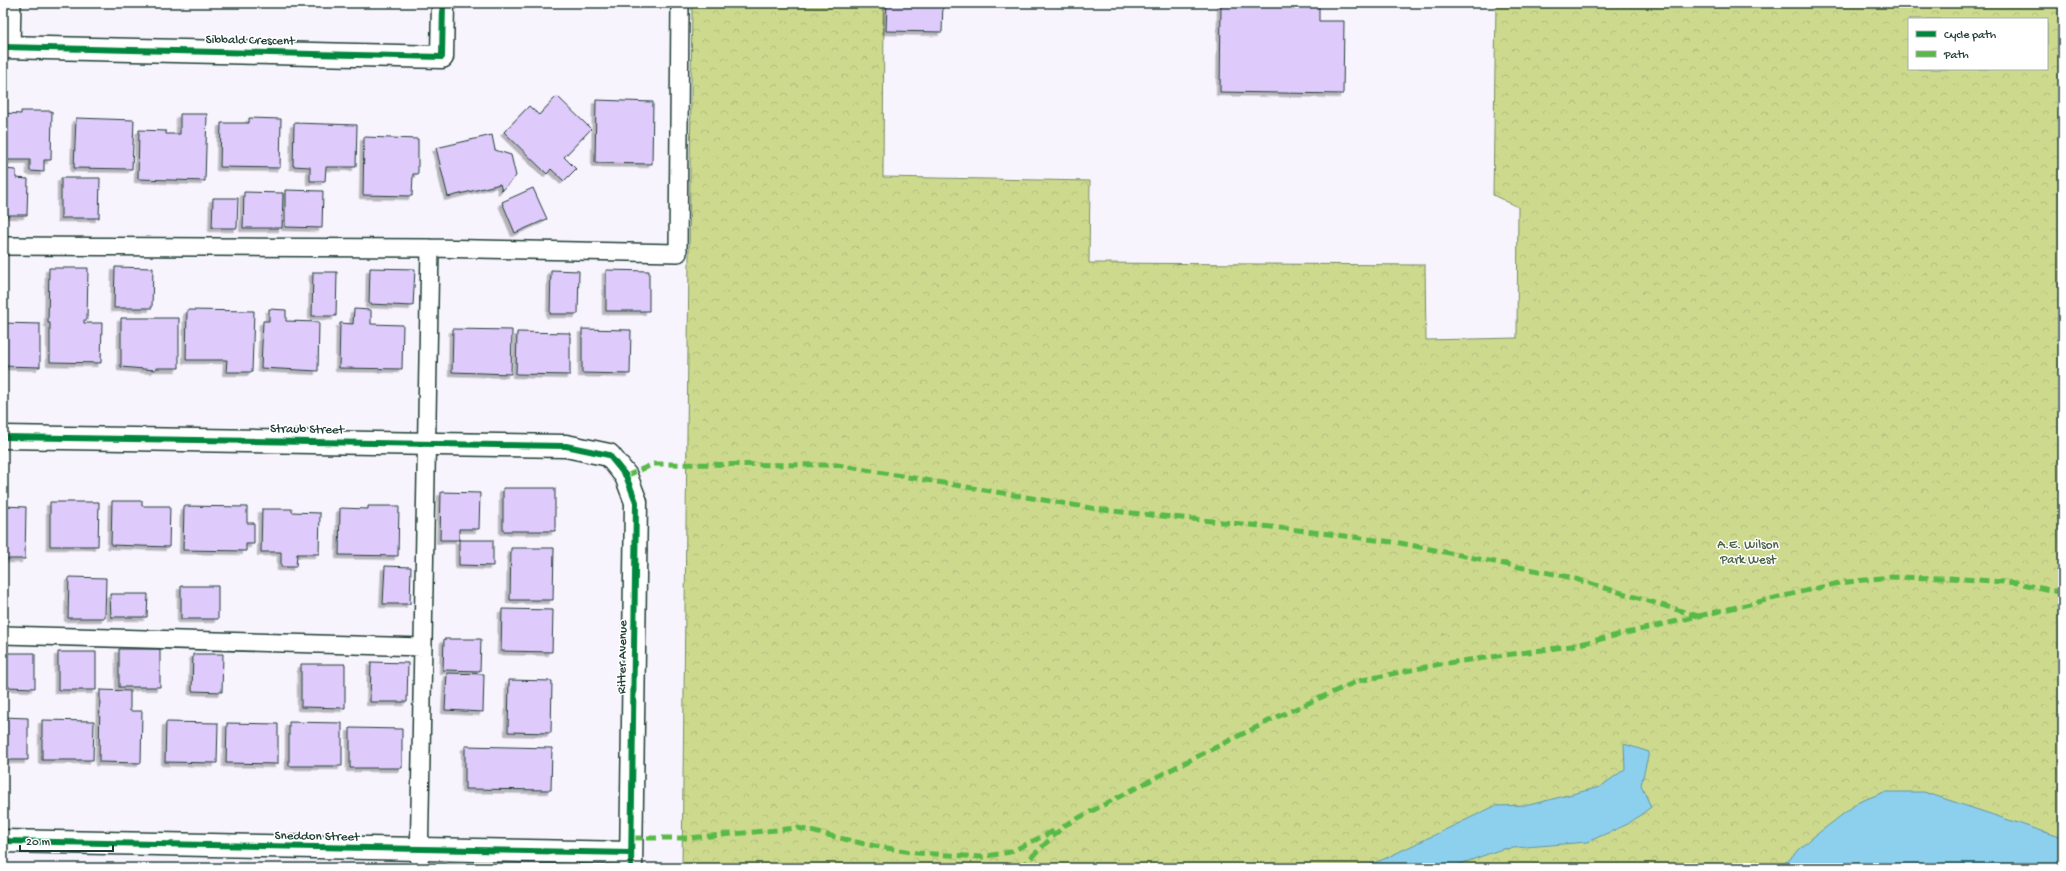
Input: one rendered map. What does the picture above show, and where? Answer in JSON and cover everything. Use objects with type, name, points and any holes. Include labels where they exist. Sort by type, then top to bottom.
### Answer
[{"type":"street","name":"Sibbald Crescent","points":[[7,47],[442,57],[443,3]]},
{"type":"street","name":"Straub Street","points":[[3,436],[566,446],[609,455]]},
{"type":"street","name":"Ritter Avenue","points":[[609,455],[626,476],[636,502],[631,860]]},
{"type":"street","name":"Sneddon Street","points":[[3,842],[419,859],[631,860]]},
{"type":"lane","points":[[7,47],[12,3]]},
{"type":"lane","points":[[3,246],[430,248],[678,253],[680,3]]},
{"type":"lane","points":[[419,859],[430,248]]},
{"type":"lane","points":[[3,635],[423,647]]},
{"type":"green space","name":"A.E. Wilson Park West","points":[[692,3],[884,3],[883,177],[1090,181],[1089,263],[1425,265],[1426,340],[1517,338],[1518,207],[1493,195],[1496,3],[2063,3],[2063,868],[682,868]]},
{"type":"water","points":[[1624,744],[1649,752],[1641,785],[1651,807],[1628,824],[1587,842],[1502,849],[1449,868],[1361,868],[1384,859],[1495,806],[1529,805],[1600,787],[1625,769]]},
{"type":"water","points":[[1884,792],[1924,792],[2063,838],[2063,868],[1779,868],[1812,838],[1859,802]]},
{"type":"building","points":[[887,3],[943,3],[942,32],[886,31]]},
{"type":"building","points":[[1221,3],[1319,3],[1319,21],[1344,21],[1343,94],[1220,92]]},
{"type":"building","points":[[557,96],[591,129],[564,157],[576,169],[564,181],[551,169],[547,174],[504,132],[529,106],[539,115]]},
{"type":"building","points":[[596,100],[653,102],[652,164],[595,163]]},
{"type":"building","points":[[21,111],[52,111],[51,160],[44,160],[44,172],[30,171],[30,160],[3,160],[3,113],[21,114]]},
{"type":"building","points":[[180,114],[207,114],[205,181],[138,179],[139,130],[166,131],[166,134],[180,134]]},
{"type":"building","points":[[76,118],[134,120],[132,169],[74,168]]},
{"type":"building","points":[[249,118],[281,119],[280,168],[220,167],[221,123],[249,123]]},
{"type":"building","points":[[294,123],[357,125],[356,167],[326,167],[325,181],[310,181],[310,167],[293,166]]},
{"type":"building","points":[[492,135],[495,150],[511,155],[516,176],[502,191],[500,184],[448,197],[436,148]]},
{"type":"building","points":[[364,137],[418,139],[418,174],[413,174],[412,196],[363,195]]},
{"type":"building","points":[[3,169],[16,170],[16,178],[28,179],[27,215],[3,215]]},
{"type":"building","points":[[61,178],[100,178],[99,218],[61,218]]},
{"type":"building","points":[[533,188],[547,219],[515,233],[502,202]]},
{"type":"building","points":[[285,190],[323,191],[322,228],[285,227]]},
{"type":"building","points":[[244,192],[283,193],[282,228],[243,228]]},
{"type":"building","points":[[213,198],[238,198],[237,228],[212,228]]},
{"type":"building","points":[[115,267],[153,268],[152,308],[114,308]]},
{"type":"building","points":[[49,268],[88,268],[87,320],[84,320],[84,323],[102,323],[101,363],[50,362],[50,323],[48,323]]},
{"type":"building","points":[[370,268],[415,269],[413,306],[369,304]]},
{"type":"building","points":[[551,270],[579,271],[578,314],[550,314]]},
{"type":"building","points":[[606,270],[649,271],[649,311],[606,311]]},
{"type":"building","points":[[313,272],[337,272],[336,316],[312,316]]},
{"type":"building","points":[[269,309],[286,310],[286,321],[319,322],[318,371],[261,368],[263,321],[269,321]]},
{"type":"building","points":[[354,309],[371,310],[371,324],[403,325],[402,369],[339,368],[340,323],[353,324]]},
{"type":"building","points":[[187,310],[254,311],[252,372],[226,372],[227,360],[186,360]]},
{"type":"building","points":[[121,318],[179,318],[179,368],[156,368],[155,370],[121,367]]},
{"type":"building","points":[[3,323],[40,324],[40,367],[3,366]]},
{"type":"building","points":[[453,329],[512,330],[511,374],[452,372]]},
{"type":"building","points":[[582,329],[631,330],[630,374],[582,373]]},
{"type":"building","points":[[517,332],[570,333],[570,375],[516,374]]},
{"type":"building","points":[[503,488],[555,488],[555,531],[503,531]]},
{"type":"building","points":[[441,492],[480,493],[479,529],[459,529],[459,540],[440,540]]},
{"type":"building","points":[[112,501],[142,501],[142,506],[170,506],[169,547],[111,545]]},
{"type":"building","points":[[50,502],[99,502],[98,546],[50,546]]},
{"type":"building","points":[[3,506],[26,507],[25,559],[3,559]]},
{"type":"building","points":[[184,506],[247,507],[247,523],[254,523],[254,544],[246,544],[246,551],[183,550]]},
{"type":"building","points":[[368,506],[399,506],[398,556],[339,555],[340,508],[368,509]]},
{"type":"building","points":[[262,509],[292,509],[292,512],[320,513],[319,554],[297,554],[296,567],[281,567],[281,552],[261,552]]},
{"type":"building","points":[[459,540],[493,540],[493,566],[459,565]]},
{"type":"building","points":[[511,548],[554,548],[553,600],[510,600]]},
{"type":"building","points":[[385,566],[411,567],[410,604],[383,604]]},
{"type":"building","points":[[69,577],[106,578],[105,618],[68,618]]},
{"type":"building","points":[[181,586],[218,586],[218,619],[181,619]]},
{"type":"building","points":[[110,594],[148,594],[147,617],[111,617]]},
{"type":"building","points":[[502,609],[553,610],[552,652],[501,651]]},
{"type":"building","points":[[444,639],[481,639],[480,671],[443,670]]},
{"type":"building","points":[[119,649],[160,649],[160,687],[119,687]]},
{"type":"building","points":[[58,652],[96,652],[96,690],[58,690]]},
{"type":"building","points":[[7,653],[35,653],[35,688],[7,687]]},
{"type":"building","points":[[193,654],[223,654],[222,692],[192,691]]},
{"type":"building","points":[[371,662],[408,663],[407,702],[370,702]]},
{"type":"building","points":[[301,664],[345,664],[345,708],[301,707]]},
{"type":"building","points":[[447,673],[484,674],[483,712],[445,710]]},
{"type":"building","points":[[509,680],[552,681],[551,733],[508,732]]},
{"type":"building","points":[[100,690],[130,691],[130,711],[142,711],[141,763],[99,762]]},
{"type":"building","points":[[3,717],[28,718],[28,760],[3,760]]},
{"type":"building","points":[[42,720],[94,721],[93,760],[42,760]]},
{"type":"building","points":[[166,722],[218,723],[217,763],[165,762]]},
{"type":"building","points":[[289,722],[342,723],[342,766],[289,766]]},
{"type":"building","points":[[227,723],[278,724],[278,764],[226,763]]},
{"type":"building","points":[[350,728],[402,729],[402,768],[350,768]]},
{"type":"building","points":[[465,746],[552,748],[551,790],[465,789]]},
{"type":"marked path","points":[[626,476],[654,464],[837,465],[1103,510],[1290,529],[1400,543],[1569,577],[1698,616]]},
{"type":"marked path","points":[[1020,868],[1065,825],[1178,766],[1277,717],[1358,681],[1440,664],[1571,646],[1839,583],[1889,577],[1950,578],[2018,583],[2063,593]]},
{"type":"marked path","points":[[632,838],[689,838],[798,828],[869,845],[917,853],[982,857],[1010,852],[1058,829]]},
{"type":"cycle path","points":[[3,47],[442,57],[443,3]]},
{"type":"cycle path","points":[[3,437],[566,446],[609,455],[626,476],[636,502],[631,868]]},
{"type":"cycle path","points":[[3,841],[631,853]]}]
